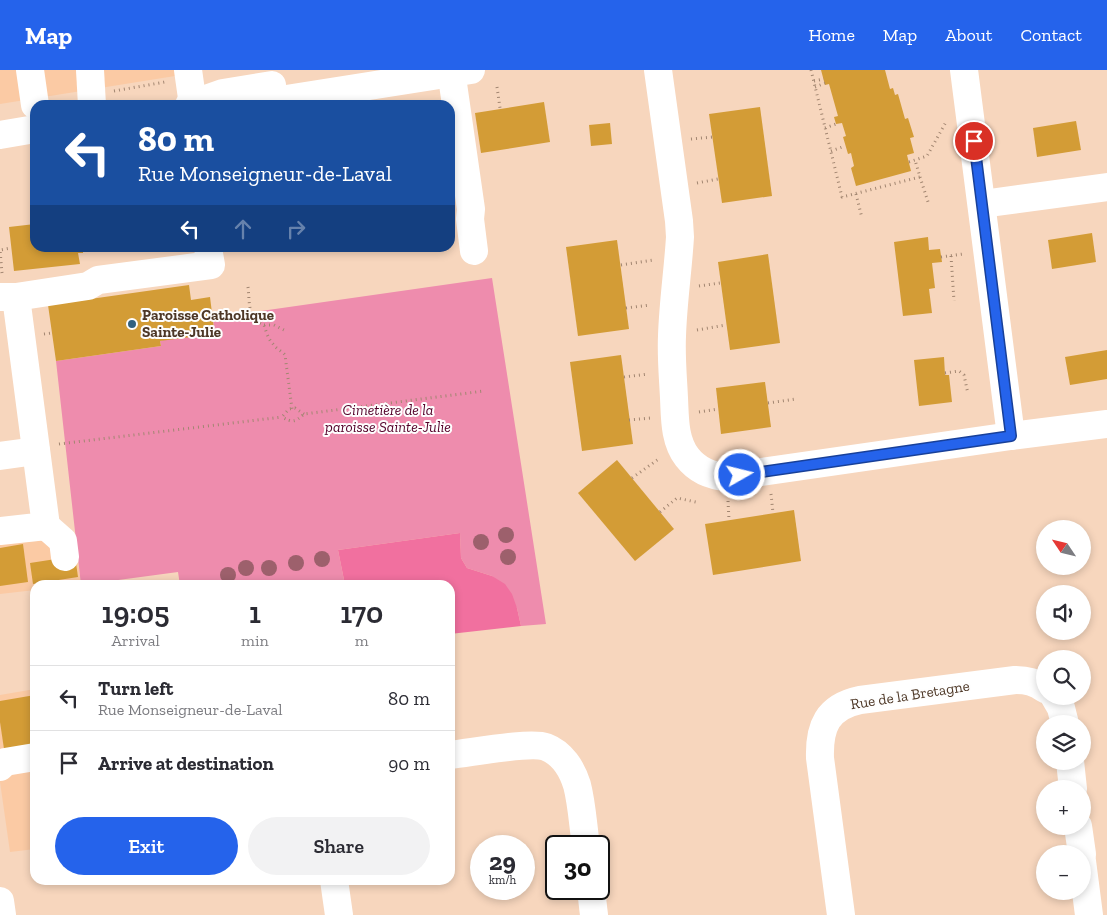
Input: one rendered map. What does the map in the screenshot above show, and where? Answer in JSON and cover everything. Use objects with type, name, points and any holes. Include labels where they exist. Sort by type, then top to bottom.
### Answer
[{"type":"street","points":[[30,70],[34,100]]},
{"type":"street","points":[[90,70],[100,99]]},
{"type":"street","points":[[204,100],[272,77],[370,70]]},
{"type":"street","points":[[658,70],[680,237],[672,336],[676,424],[682,448],[687,457],[696,466],[706,473],[726,477],[1107,424]]},
{"type":"street","points":[[964,70],[1011,436]]},
{"type":"street","points":[[279,100],[458,71],[472,209],[470,219],[474,252]]},
{"type":"street","points":[[181,75],[190,100]]},
{"type":"street","points":[[0,134],[30,130]]},
{"type":"street","points":[[982,204],[1107,187]]},
{"type":"street","points":[[65,557],[63,541],[46,526],[36,451],[6,290],[88,286],[98,280],[211,265],[209,252]]},
{"type":"street","points":[[0,456],[36,451]]},
{"type":"street","points":[[0,532],[46,526]]},
{"type":"street","name":"Rue de la Bretagne","points":[[841,915],[820,758],[820,735],[833,712],[849,702],[860,700],[1016,680],[1026,680],[1036,684]]},
{"type":"street","points":[[455,755],[517,746],[532,745],[546,747],[565,760],[572,771],[580,798],[585,835]]},
{"type":"street","points":[[0,767],[5,762],[30,758]]},
{"type":"street","points":[[335,885],[339,915]]},
{"type":"street","points":[[592,900],[594,915]]},
{"type":"street","points":[[1088,900],[1090,915]]},
{"type":"street","points":[[0,901],[2,915]]},
{"type":"path","points":[[811,70],[842,197],[920,177]]},
{"type":"path","points":[[100,99],[181,75]]},
{"type":"path","points":[[814,81],[824,78]]},
{"type":"path","points":[[815,87],[825,84]]},
{"type":"path","points":[[497,87],[500,108]]},
{"type":"path","points":[[909,162],[927,156],[947,119]]},
{"type":"path","points":[[825,128],[836,124]]},
{"type":"path","points":[[685,140],[713,137]]},
{"type":"path","points":[[831,151],[845,146]]},
{"type":"path","points":[[915,160],[929,205]]},
{"type":"path","points":[[691,184],[718,179]]},
{"type":"path","points":[[856,194],[862,218]]},
{"type":"path","points":[[6,290],[0,250],[11,248]]},
{"type":"path","points":[[951,256],[954,301]]},
{"type":"path","points":[[698,286],[720,283]]},
{"type":"path","points":[[248,287],[250,311],[253,318],[258,323],[274,325],[284,330]]},
{"type":"path","points":[[264,325],[273,346],[281,350],[285,355],[292,409]]},
{"type":"path","points":[[688,331],[726,325]]},
{"type":"path","points":[[945,373],[959,371],[964,375],[968,394]]},
{"type":"path","points":[[64,443],[282,417],[289,421],[297,421],[304,414],[484,391]]},
{"type":"path","points":[[768,403],[796,399]]},
{"type":"path","points":[[282,417],[289,409],[295,408],[304,414]]},
{"type":"path","points":[[691,414],[718,410]]},
{"type":"path","points":[[660,512],[677,498],[696,502]]},
{"type":"shaded area","points":[[0,70],[175,70],[175,76],[0,104]]},
{"type":"shaded area","points":[[460,533],[461,558],[467,568],[492,576],[505,584],[512,594],[521,626],[455,633],[455,580],[344,580],[338,550]]},
{"type":"shaded area","points":[[75,538],[80,580],[30,580],[30,591],[0,594],[0,544]]},
{"type":"shaded area","points":[[30,690],[30,850],[10,852],[0,782],[0,695]]},
{"type":"green space","name":"Cimetière de la paroisse Sainte-Julie","points":[[492,278],[546,624],[521,626],[517,608],[492,576],[467,568],[461,558],[460,533],[338,550],[344,580],[179,580],[178,572],[118,580],[80,580],[56,361],[161,346],[160,341],[190,332],[214,329],[213,318]]},
{"type":"building","points":[[821,70],[885,70],[890,89],[893,88],[895,95],[898,94],[905,119],[908,118],[914,137],[910,138],[914,153],[907,155],[911,171],[856,186],[851,168],[854,166],[851,153],[848,154],[843,137],[846,136],[842,123],[836,124],[834,117],[838,116],[829,84],[825,85]]},
{"type":"building","points":[[544,102],[550,142],[481,153],[475,113]]},
{"type":"building","points":[[760,107],[772,196],[722,203],[709,114]]},
{"type":"building","points":[[1076,121],[1081,150],[1037,157],[1033,128]]},
{"type":"building","points":[[610,123],[612,144],[591,146],[589,125]]},
{"type":"building","points":[[30,225],[30,252],[83,252],[78,253],[80,264],[14,271],[9,227]]},
{"type":"building","points":[[1092,233],[1096,262],[1052,269],[1048,240]]},
{"type":"building","points":[[928,237],[929,250],[940,249],[942,262],[932,263],[935,288],[929,289],[932,313],[903,316],[894,242]]},
{"type":"building","points":[[617,240],[629,329],[578,336],[566,247]]},
{"type":"building","points":[[768,254],[780,343],[730,350],[718,262]]},
{"type":"building","name":"Paroisse Catholique Sainte-Julie","points":[[189,285],[191,300],[210,297],[214,329],[190,332],[191,337],[160,341],[161,346],[56,361],[48,305]]},
{"type":"building","points":[[1107,350],[1107,379],[1070,385],[1065,357]]},
{"type":"building","points":[[621,355],[633,444],[582,451],[570,362]]},
{"type":"building","points":[[944,357],[945,375],[949,375],[952,402],[919,406],[914,360]]},
{"type":"building","points":[[765,382],[771,427],[721,434],[716,388]]},
{"type":"building","points":[[617,460],[674,529],[635,561],[578,493]]},
{"type":"building","points":[[794,510],[801,561],[713,575],[705,524]]},
{"type":"building","points":[[23,544],[28,582],[0,586],[0,548]]},
{"type":"building","points":[[75,556],[78,577],[59,580],[32,580],[30,563]]},
{"type":"building","points":[[30,696],[30,745],[4,749],[0,722],[0,701]]},
{"type":"place","name":"Paroisse Catholique Sainte-Julie","points":[[132,324]]},
{"type":"route","points":[[740,475],[1011,436],[974,141]]}]
